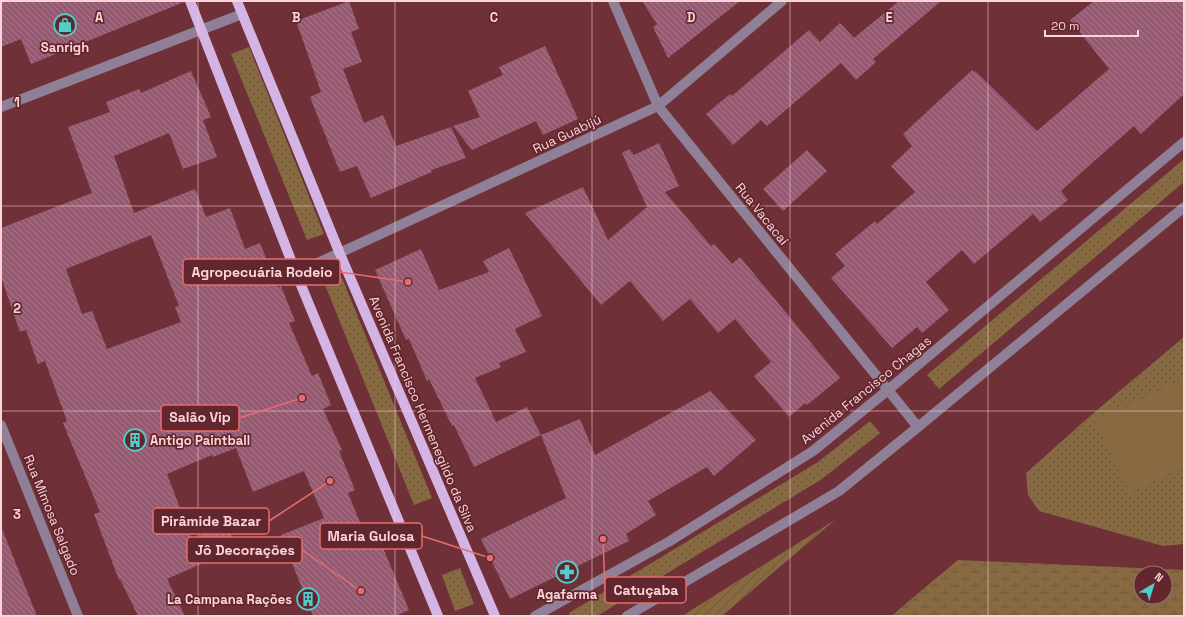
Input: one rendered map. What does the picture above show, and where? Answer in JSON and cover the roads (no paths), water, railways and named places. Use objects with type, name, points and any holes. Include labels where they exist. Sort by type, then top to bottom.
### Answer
[{"type":"main road","points":[[190,1],[296,273],[438,616]]},
{"type":"main road","name":"Avenida Francisco Hermenegildo da Silva","points":[[237,1],[340,254],[496,616]]},
{"type":"street","name":"Rua Vacacaí","points":[[613,1],[658,106],[918,427]]},
{"type":"street","name":"Rua Guabijú","points":[[296,273],[658,106],[782,1]]},
{"type":"street","points":[[1,107],[242,14]]},
{"type":"street","name":"Avenida Francisco Chagas","points":[[535,616],[670,541],[813,452],[1184,142]]},
{"type":"street","points":[[627,616],[839,491],[1184,207]]},
{"type":"street","name":"Rua Mimosa Salgado","points":[[1,425],[78,616]]},
{"type":"place","name":"Sanrigh","points":[[65,25]]},
{"type":"place","name":"Agropecuária Rodeio","points":[[408,282]]},
{"type":"place","name":"Salão Vip","points":[[302,398]]},
{"type":"place","name":"Antigo Paintball","points":[[135,440]]},
{"type":"place","name":"Pirâmide Bazar","points":[[330,481]]},
{"type":"place","name":"Catuçaba","points":[[603,539]]},
{"type":"place","name":"Maria Gulosa","points":[[490,558]]},
{"type":"place","name":"Agafarma","points":[[567,572]]},
{"type":"place","name":"Jô Decorações","points":[[361,591]]},
{"type":"place","name":"La Campana Rações","points":[[308,599]]}]
